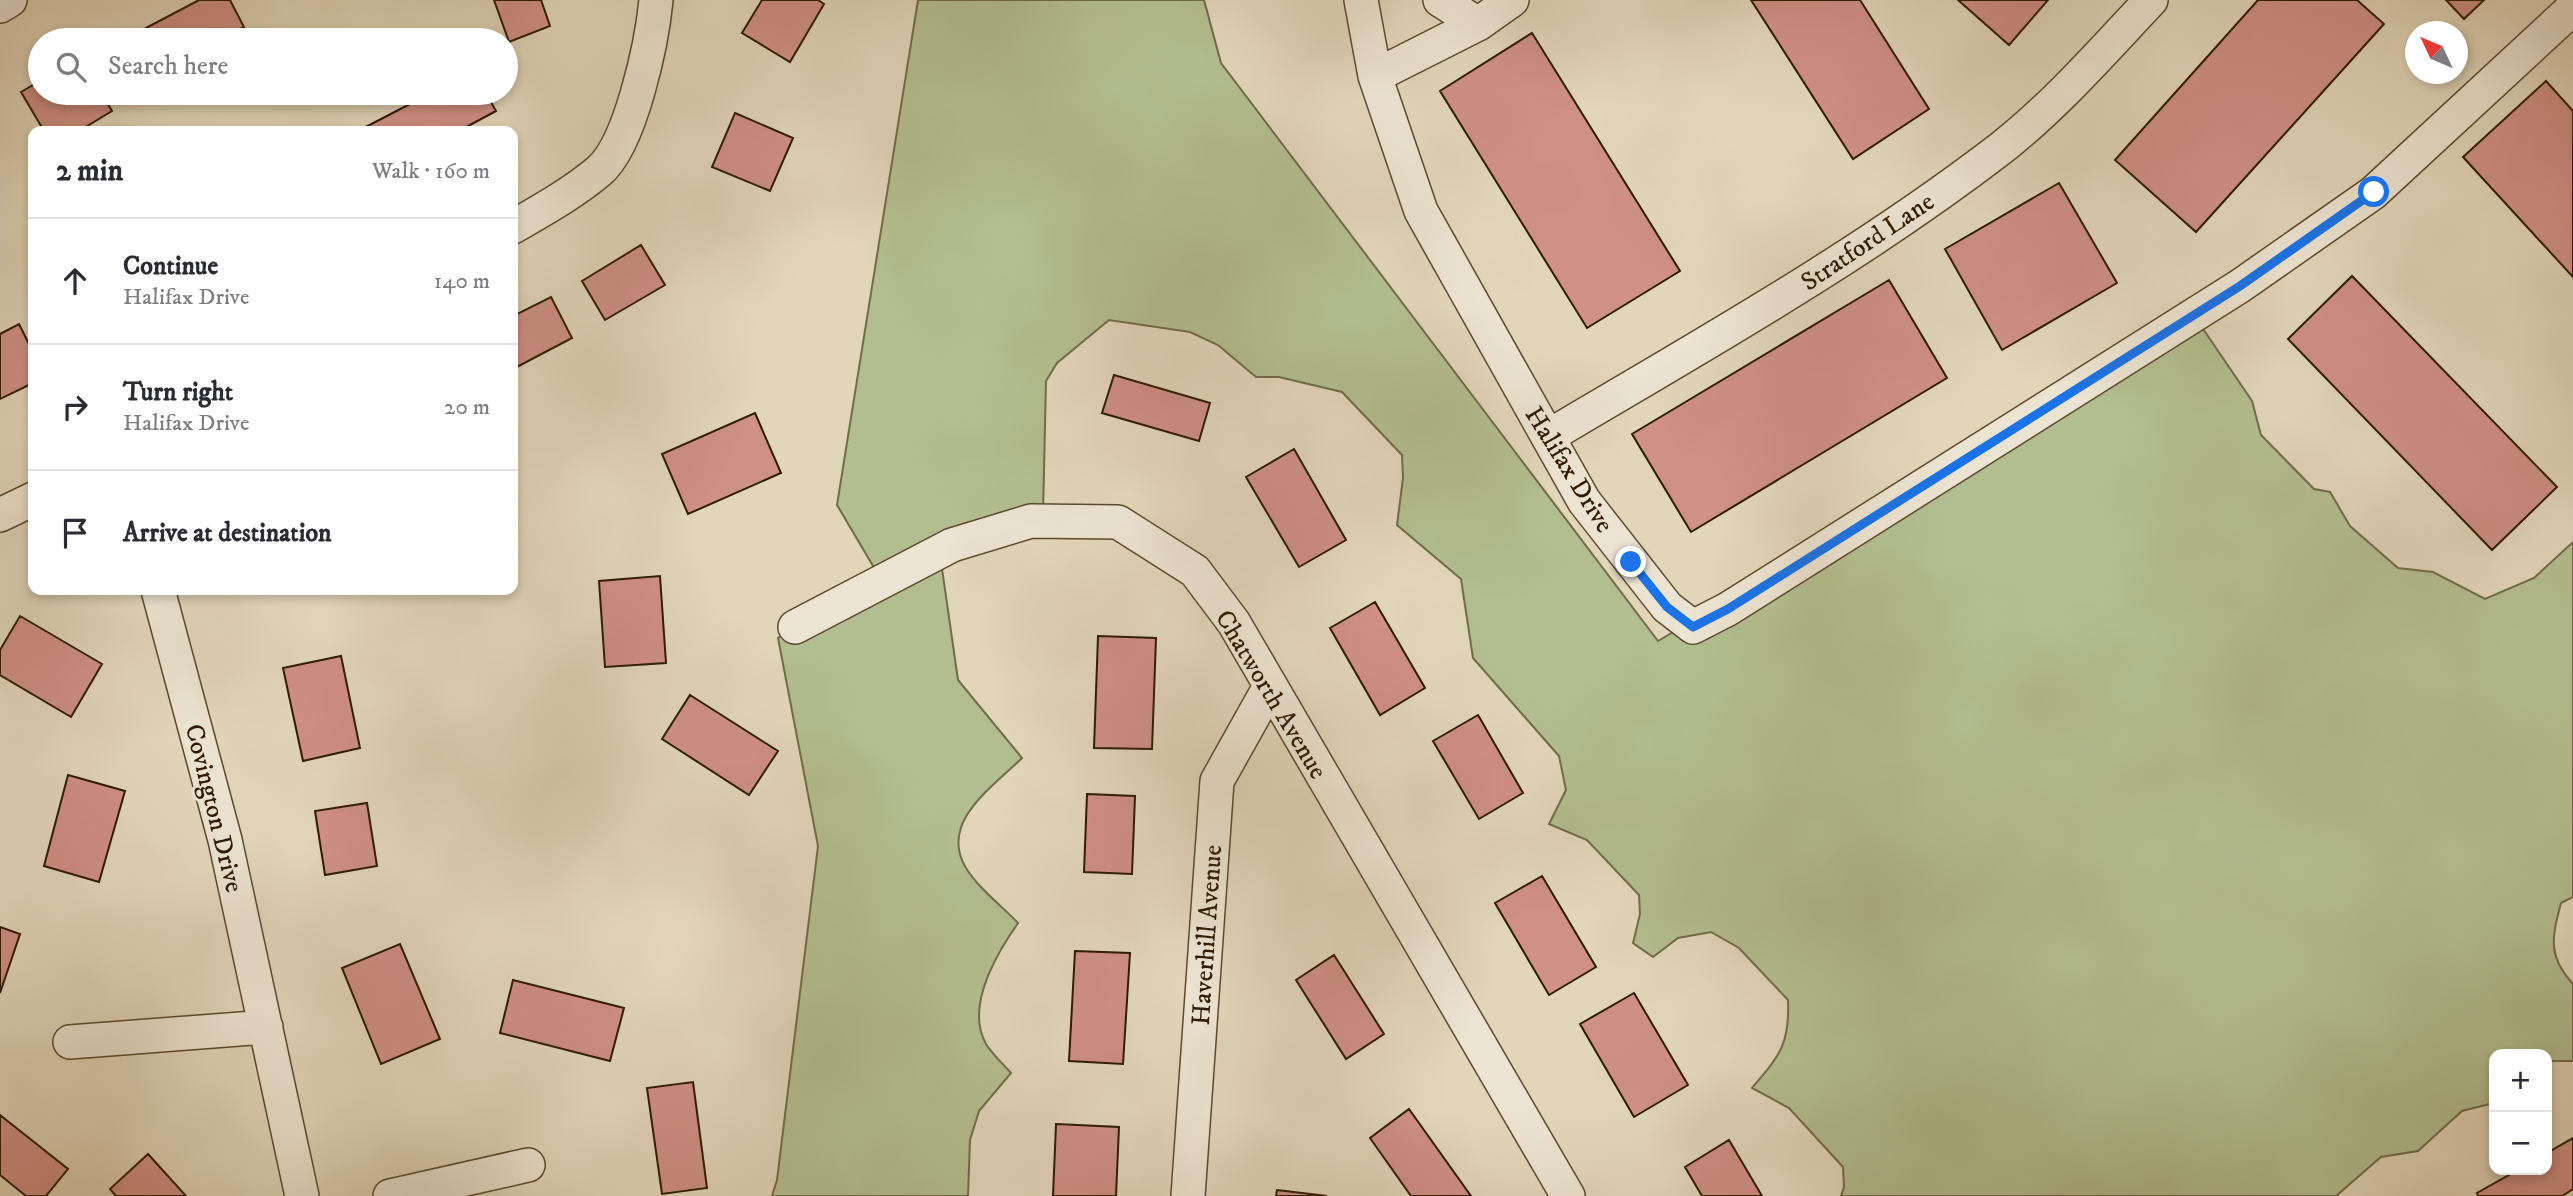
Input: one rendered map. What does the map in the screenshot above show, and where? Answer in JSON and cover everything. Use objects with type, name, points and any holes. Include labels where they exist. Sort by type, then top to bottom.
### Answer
[{"type":"street","points":[[0,6],[10,0]]},
{"type":"street","points":[[518,224],[601,170],[624,136],[653,31],[656,0]]},
{"type":"street","name":"Halifax Drive","points":[[1361,0],[1375,76],[1421,211],[1584,501],[1667,607],[1693,627],[1728,609],[2240,286],[2374,192],[2573,8]]},
{"type":"street","points":[[1440,0],[1478,24]]},
{"type":"street","points":[[1375,76],[1478,24],[1512,0]]},
{"type":"street","name":"Stratford Lane","points":[[1549,436],[1814,279],[2001,148],[2075,80],[2151,0]]},
{"type":"street","points":[[0,515],[28,501]]},
{"type":"street","name":"Chatworth Avenue","points":[[795,627],[952,545],[1031,521],[1118,522],[1195,571],[1234,623],[1269,688],[1568,1196]]},
{"type":"street","name":"Covington Drive","points":[[159,595],[225,840],[302,1196]]},
{"type":"street","name":"Haverhill Avenue","points":[[1188,1196],[1217,781],[1269,688]]},
{"type":"street","points":[[70,1042],[265,1027]]},
{"type":"street","points":[[390,1196],[528,1165]]},
{"type":"green space","points":[[918,0],[1204,0],[1221,63],[1658,641],[2197,320],[2252,401],[2261,435],[2314,489],[2330,492],[2350,526],[2398,568],[2433,572],[2485,599],[2534,578],[2573,542],[2573,897],[2561,903],[2555,926],[2554,946],[2559,964],[2573,984],[2573,1061],[2552,1061],[2552,1049],[2489,1049],[2489,1104],[2462,1111],[2418,1151],[2381,1157],[2336,1196],[1841,1196],[1844,1187],[1843,1167],[1789,1108],[1752,1088],[1781,1049],[1787,1028],[1788,1000],[1739,948],[1711,932],[1678,938],[1653,957],[1633,943],[1640,914],[1639,895],[1587,840],[1549,824],[1566,790],[1559,756],[1473,658],[1461,579],[1397,525],[1403,478],[1402,455],[1342,392],[1279,377],[1256,377],[1218,345],[1190,332],[1109,320],[1057,363],[1046,381],[1043,515],[939,548],[958,680],[1022,758],[973,806],[959,835],[959,851],[966,868],[1018,923],[993,965],[981,997],[980,1029],[986,1044],[1011,1073],[979,1111],[970,1140],[968,1196],[772,1196],[777,1180],[818,846],[778,638],[876,571],[837,505]]},
{"type":"building","points":[[199,0],[230,0],[244,27],[242,28],[146,28]]},
{"type":"building","points":[[494,0],[541,0],[550,26],[518,38],[518,28],[504,28]]},
{"type":"building","points":[[762,0],[818,0],[824,4],[790,62],[742,33]]},
{"type":"building","points":[[1751,0],[1860,0],[1929,109],[1853,159]]},
{"type":"building","points":[[1958,0],[2048,0],[2009,45]]},
{"type":"building","points":[[2258,0],[2357,0],[2384,24],[2196,232],[2115,160]]},
{"type":"building","points":[[2446,0],[2484,0],[2464,19]]},
{"type":"building","points":[[1532,33],[1680,271],[1587,328],[1440,91]]},
{"type":"building","points":[[2546,81],[2573,111],[2573,277],[2463,157]]},
{"type":"building","points":[[28,88],[28,104],[21,92]]},
{"type":"building","points":[[29,105],[108,105],[112,111],[87,126],[41,126]]},
{"type":"building","points":[[408,105],[493,105],[496,111],[468,126],[368,126]]},
{"type":"building","points":[[735,113],[793,138],[770,191],[712,167]]},
{"type":"building","points":[[2059,183],[2117,283],[2002,350],[1945,249]]},
{"type":"building","points":[[641,245],[665,285],[605,320],[582,281]]},
{"type":"building","points":[[2352,276],[2557,487],[2492,550],[2288,339]]},
{"type":"building","points":[[1889,280],[1947,378],[1691,532],[1632,434]]},
{"type":"building","points":[[551,297],[572,338],[518,366],[518,314]]},
{"type":"building","points":[[19,324],[28,342],[28,385],[0,399],[0,334]]},
{"type":"building","points":[[1114,375],[1210,403],[1199,441],[1102,413]]},
{"type":"building","points":[[755,413],[781,473],[688,514],[662,454]]},
{"type":"building","points":[[1294,449],[1346,540],[1299,567],[1246,477]]},
{"type":"building","points":[[660,576],[666,663],[605,667],[599,581]]},
{"type":"building","points":[[1375,602],[1425,688],[1380,715],[1330,628]]},
{"type":"building","points":[[20,616],[102,664],[71,717],[0,675],[0,650]]},
{"type":"building","points":[[1098,636],[1156,638],[1152,749],[1094,748]]},
{"type":"building","points":[[341,656],[360,748],[303,761],[283,668]]},
{"type":"building","points":[[690,695],[778,751],[749,795],[662,739]]},
{"type":"building","points":[[1478,715],[1523,793],[1479,819],[1433,741]]},
{"type":"building","points":[[68,775],[125,791],[99,882],[44,866]]},
{"type":"building","points":[[1087,794],[1135,796],[1132,874],[1084,872]]},
{"type":"building","points":[[367,803],[377,866],[325,875],[315,811]]},
{"type":"building","points":[[1542,876],[1596,967],[1549,995],[1495,903]]},
{"type":"building","points":[[0,927],[20,934],[0,993]]},
{"type":"building","points":[[400,944],[440,1039],[381,1064],[342,968]]},
{"type":"building","points":[[1075,951],[1130,953],[1123,1064],[1069,1061]]},
{"type":"building","points":[[1334,955],[1384,1034],[1346,1059],[1296,980]]},
{"type":"building","points":[[513,980],[624,1008],[610,1061],[500,1033]]},
{"type":"building","points":[[1634,993],[1688,1085],[1634,1117],[1580,1024]]},
{"type":"building","points":[[693,1082],[707,1188],[662,1194],[647,1088]]},
{"type":"building","points":[[1409,1109],[1471,1196],[1411,1196],[1370,1138]]},
{"type":"building","points":[[0,1115],[68,1169],[46,1196],[26,1196],[0,1175]]},
{"type":"building","points":[[1056,1124],[1119,1127],[1116,1196],[1053,1196]]},
{"type":"building","points":[[2573,1138],[2573,1189],[2562,1196],[2478,1196],[2477,1193],[2509,1175],[2552,1175],[2552,1150]]},
{"type":"building","points":[[1729,1140],[1762,1196],[1702,1196],[1685,1167]]},
{"type":"building","points":[[148,1154],[186,1196],[116,1196],[110,1189]]},
{"type":"building","points":[[1277,1190],[1327,1196],[1276,1196]]},
{"type":"route","points":[[1631,562],[1667,607],[1693,627],[1728,609],[2240,286],[2374,192]]}]
